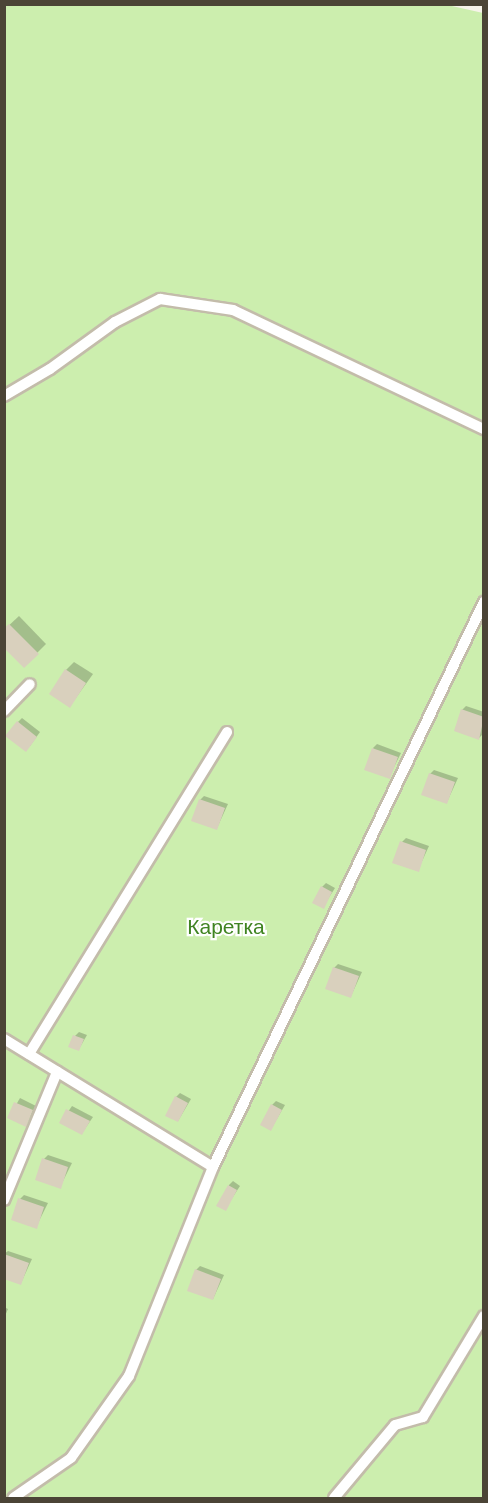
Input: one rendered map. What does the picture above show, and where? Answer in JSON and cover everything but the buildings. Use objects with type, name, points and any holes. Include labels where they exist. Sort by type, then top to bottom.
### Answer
[{"type":"lane","points":[[4,396],[50,369],[115,322],[160,299],[233,310],[481,424]]},
{"type":"lane","points":[[13,1498],[71,1458],[129,1376],[213,1167],[483,602]]},
{"type":"lane","points":[[4,711],[30,684]]},
{"type":"lane","points":[[28,1054],[227,732]]},
{"type":"lane","points":[[4,1039],[213,1167]]},
{"type":"lane","points":[[4,1200],[57,1072]]},
{"type":"lane","points":[[334,1498],[395,1425],[423,1417],[483,1316]]},
{"type":"green space","name":"Каретка","points":[[443,4],[483,13],[483,1498],[5,1498],[5,5]]}]
